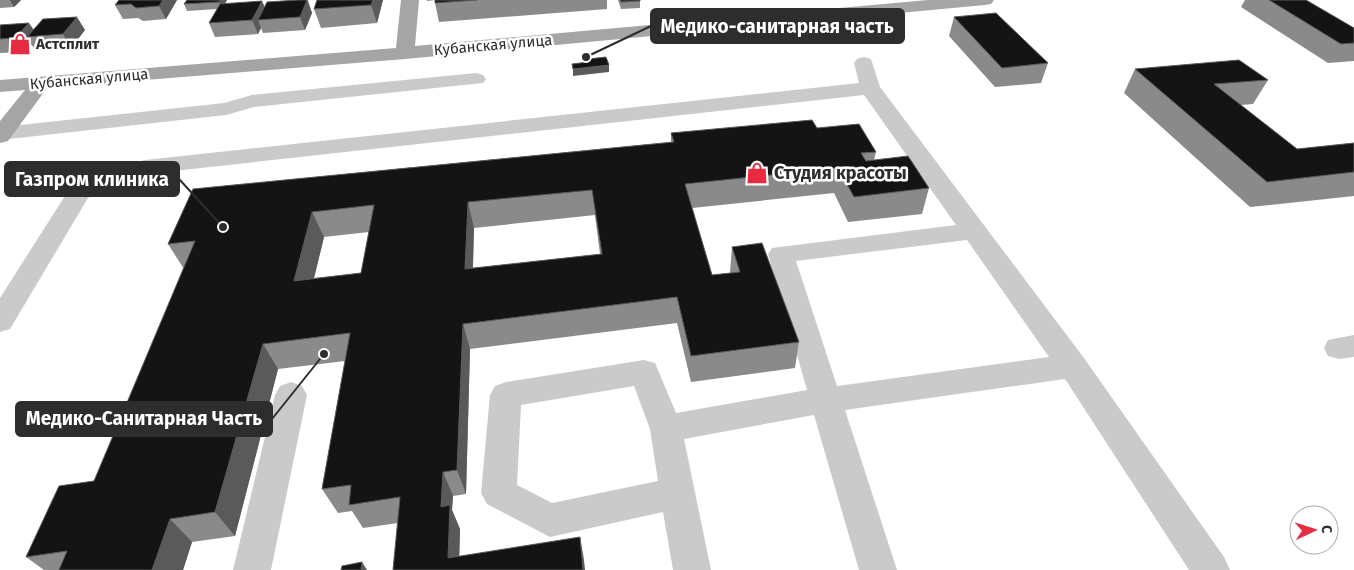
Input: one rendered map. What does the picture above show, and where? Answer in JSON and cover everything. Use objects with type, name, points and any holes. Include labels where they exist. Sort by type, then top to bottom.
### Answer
[{"type":"main road","points":[[404,52],[410,0]]},
{"type":"main road","name":"Кубанская улица","points":[[0,86],[832,14],[938,2],[985,0]]},
{"type":"main road","points":[[1,135],[41,83]]},
{"type":"lane","points":[[832,14],[850,37]]},
{"type":"lane","points":[[0,321],[79,193],[98,179],[145,167],[867,75],[974,230],[1072,366],[1210,570]]},
{"type":"lane","points":[[1,135],[226,109],[252,101],[476,79]]},
{"type":"lane","points":[[878,570],[781,254],[974,230]]},
{"type":"lane","points":[[666,428],[826,400],[1072,366]]},
{"type":"lane","points":[[677,493],[550,520],[499,493],[506,395],[644,372],[666,428],[692,570]]},
{"type":"lane","points":[[252,570],[291,395]]},
{"type":"building","points":[[119,0],[163,0],[159,6],[136,8],[131,4],[115,5]]},
{"type":"building","points":[[187,0],[220,0],[219,2],[184,4]]},
{"type":"building","points":[[307,0],[300,17],[258,20],[267,2]]},
{"type":"building","points":[[317,0],[373,0],[371,5],[314,9]]},
{"type":"building","points":[[435,0],[477,0],[435,3]]},
{"type":"building","points":[[620,0],[640,0],[640,1],[621,2]]},
{"type":"building","points":[[1269,0],[1306,0],[1354,28],[1354,43],[1341,44]]},
{"type":"building","points":[[262,1],[252,20],[209,23],[220,4]]},
{"type":"building","points":[[996,13],[1048,63],[1002,68],[954,17]]},
{"type":"building","points":[[77,17],[63,34],[27,37],[43,19]]},
{"type":"building","points":[[29,23],[15,38],[0,39],[0,25]]},
{"type":"building","points":[[606,57],[609,65],[573,69],[572,64],[588,62],[588,59]]},
{"type":"building","points":[[1239,60],[1268,80],[1214,84],[1297,149],[1354,143],[1354,172],[1267,182],[1135,69]]},
{"type":"building","points":[[812,120],[817,128],[859,124],[876,152],[861,153],[866,161],[908,156],[929,188],[854,197],[838,168],[685,184],[712,275],[740,272],[732,247],[762,243],[799,342],[691,356],[677,297],[463,324],[457,470],[443,472],[441,507],[450,505],[448,558],[580,537],[583,570],[393,570],[400,497],[349,505],[351,485],[322,489],[350,333],[263,344],[215,512],[170,519],[152,570],[59,570],[67,551],[26,557],[59,486],[94,481],[195,241],[168,244],[193,189],[674,142],[671,133]],"holes":[[[592,190],[602,254],[465,269],[468,202]],[[374,205],[361,273],[294,281],[312,212]]]},
{"type":"building","points":[[362,562],[361,570],[341,570],[342,566]]},
{"type":"place","name":"Астсплит","points":[[20,44]]},
{"type":"place","name":"Медико-санитарная часть","points":[[586,57]]},
{"type":"place","name":"Студия красоты","points":[[757,173]]},
{"type":"place","name":"Газпром клиника","points":[[223,227]]},
{"type":"place","name":"Медико-Санитарная Часть","points":[[324,354]]}]
